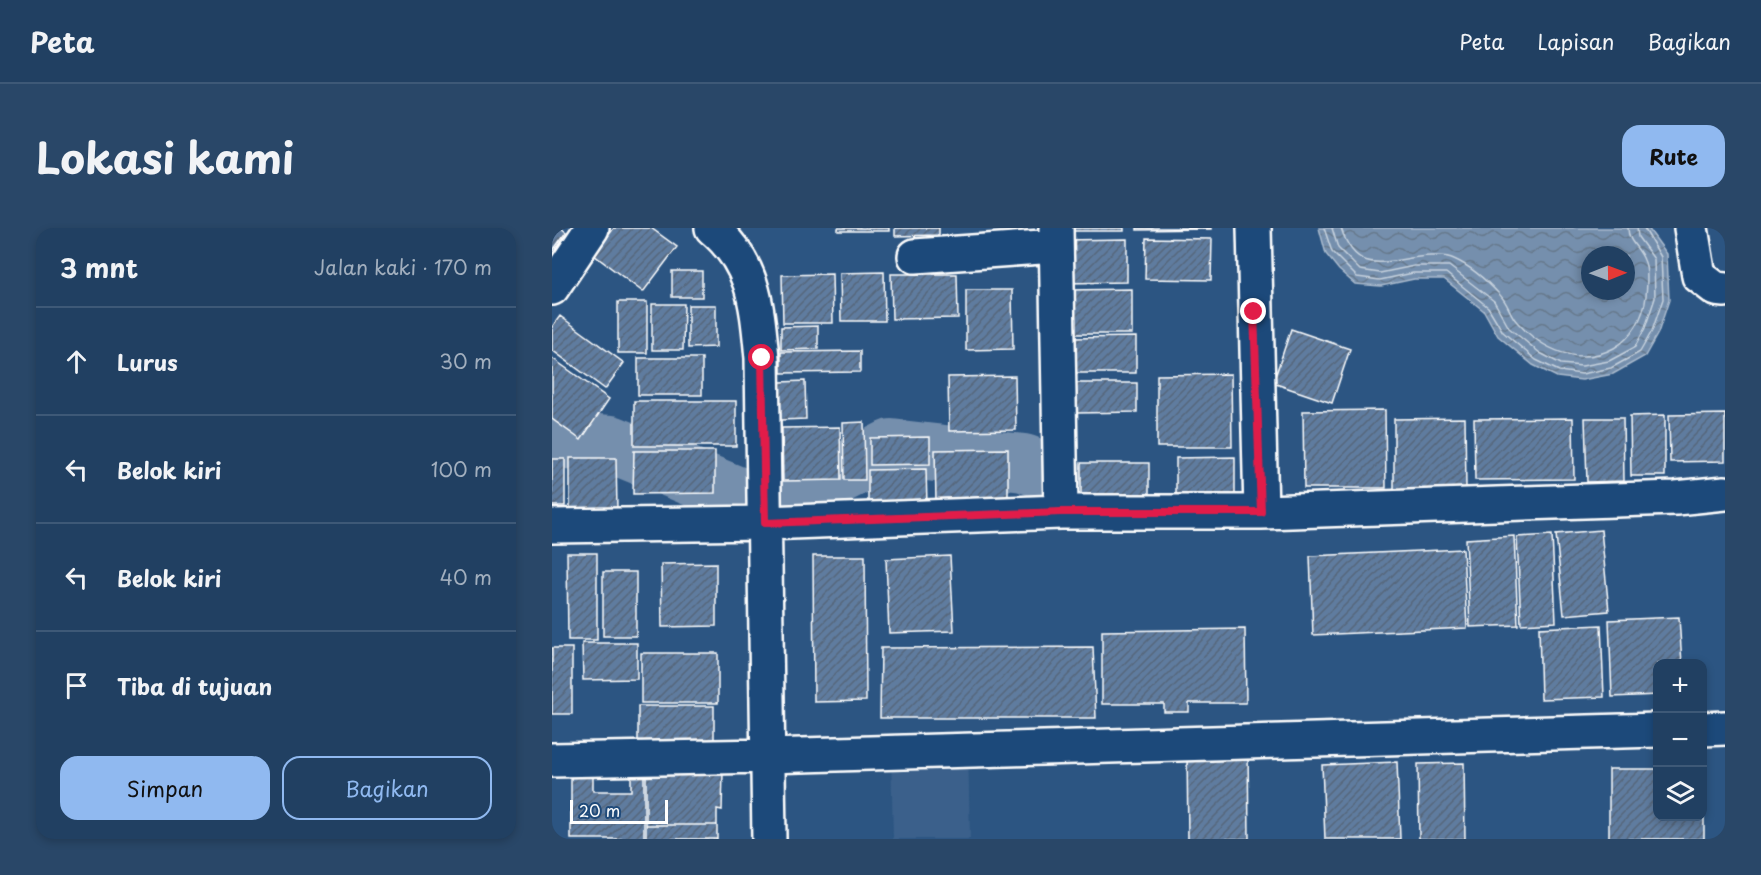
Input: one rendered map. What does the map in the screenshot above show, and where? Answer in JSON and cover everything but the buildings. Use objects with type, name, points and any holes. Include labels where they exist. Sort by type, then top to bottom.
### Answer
[{"type":"street","points":[[552,288],[592,228]]},
{"type":"street","points":[[712,228],[733,248],[741,260],[752,286],[758,316],[765,523],[769,839]]},
{"type":"street","points":[[1254,228],[1261,512]]},
{"type":"street","points":[[1691,228],[1699,276],[1716,288],[1725,290]]},
{"type":"street","points":[[915,256],[1056,237],[1061,512]]},
{"type":"street","points":[[552,526],[765,523],[1061,512],[1261,512],[1676,498],[1725,492]]},
{"type":"street","points":[[1707,729],[1725,728]]},
{"type":"street","points":[[552,760],[767,756],[1653,730]]},
{"type":"shaded area","points":[[968,747],[970,839],[893,839],[891,750]]},
{"type":"water","points":[[1319,228],[1648,228],[1667,254],[1669,300],[1658,333],[1645,356],[1613,374],[1582,380],[1557,377],[1533,365],[1498,336],[1484,311],[1444,279],[1414,279],[1381,286],[1355,284],[1326,254]]},
{"type":"waterway","points":[[552,440],[611,444],[756,503]]},
{"type":"waterway","points":[[786,502],[891,448],[1024,463],[1053,474]]},
{"type":"route","points":[[762,358],[765,523],[1061,512],[1261,512],[1254,312]]}]
